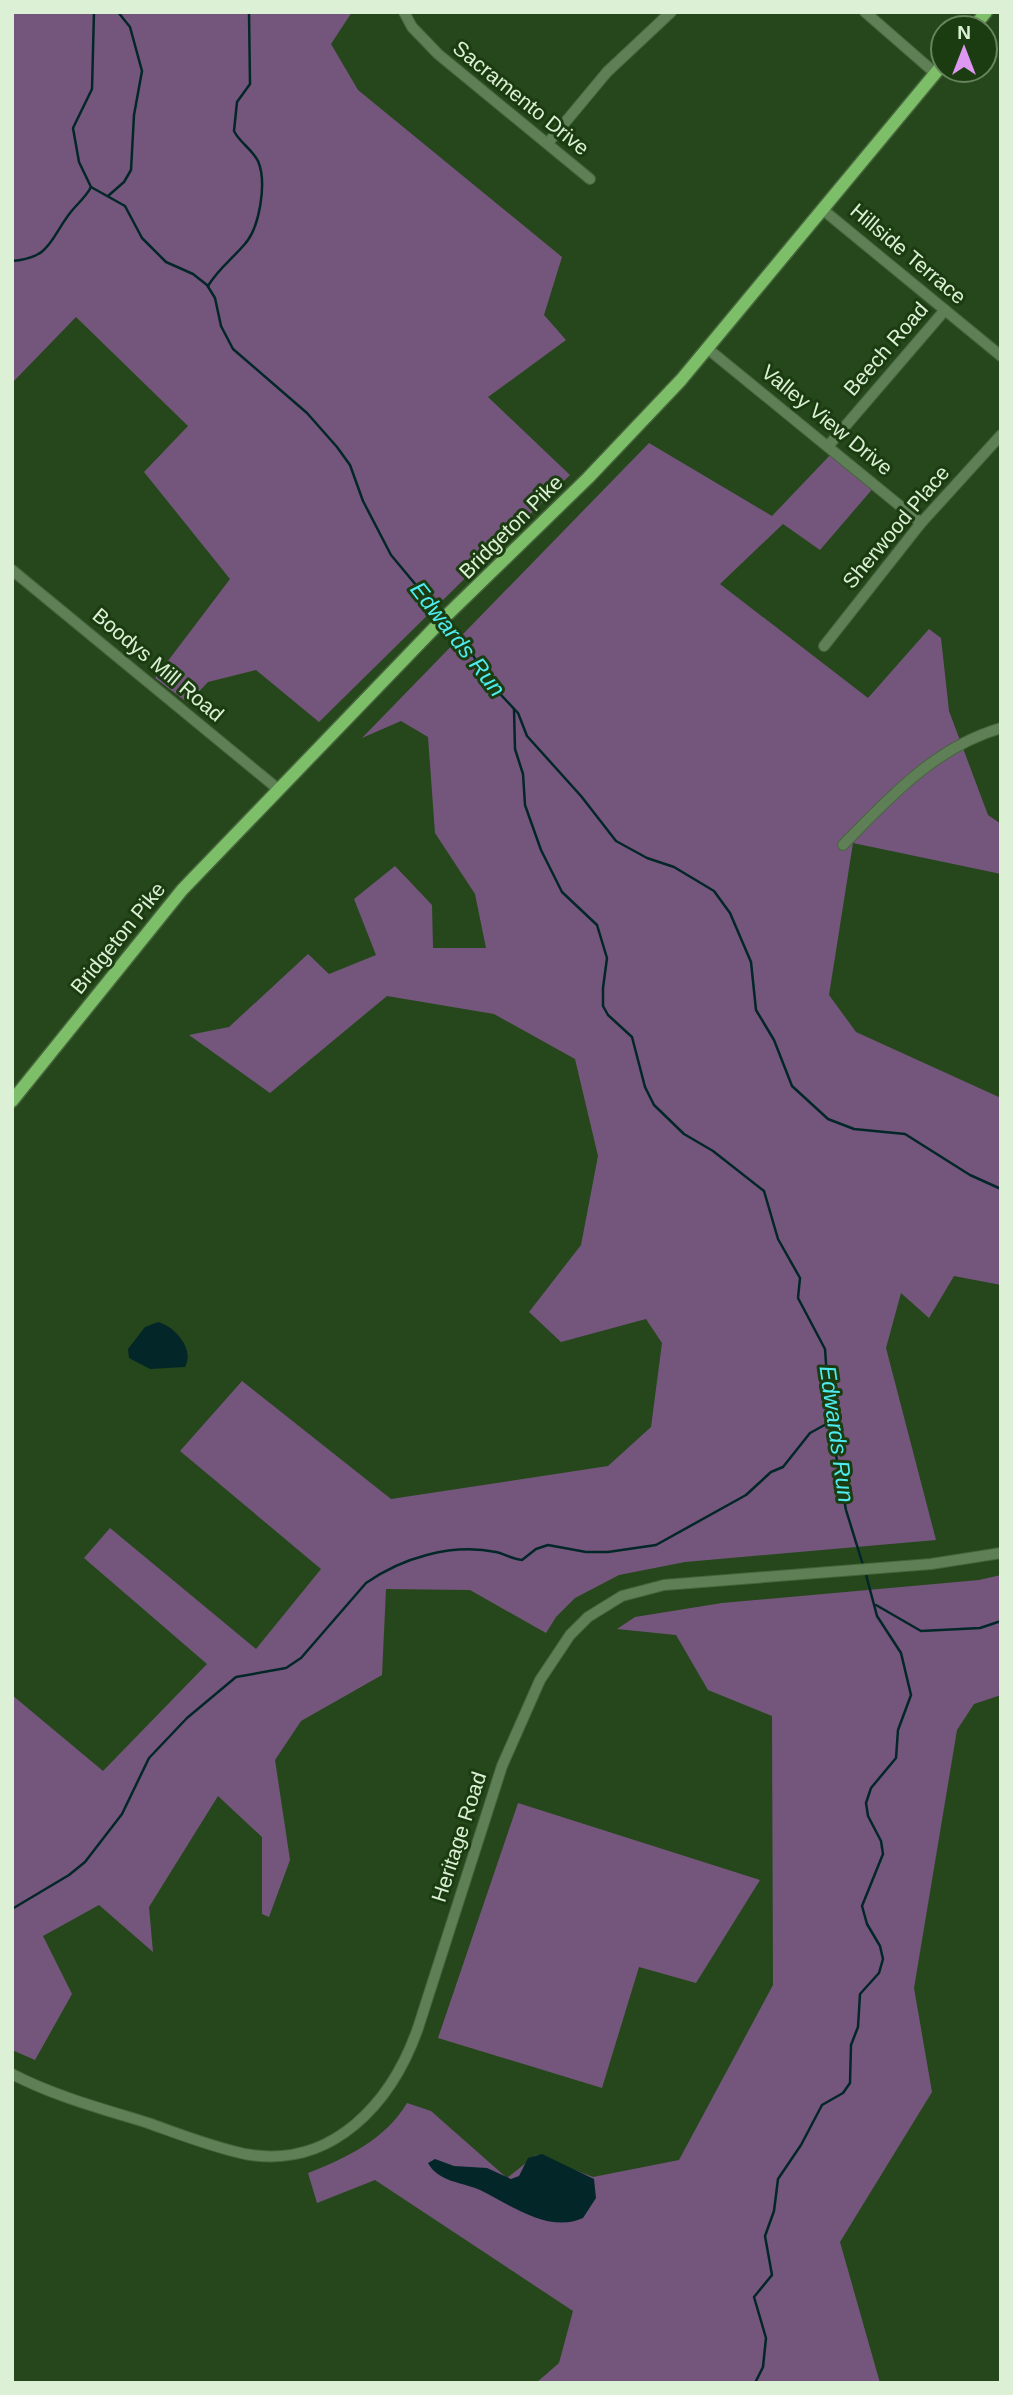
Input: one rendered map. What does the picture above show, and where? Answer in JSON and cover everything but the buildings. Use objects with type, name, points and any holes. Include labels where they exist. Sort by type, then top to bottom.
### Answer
[{"type":"main road","name":"Bridgeton Pike","points":[[12,1101],[158,916],[444,618],[587,478],[708,349],[929,81]]},
{"type":"street","name":"Sacramento Drive","points":[[404,12],[412,27],[438,54],[590,179]]},
{"type":"street","points":[[548,143],[607,72],[671,12]]},
{"type":"street","points":[[865,12],[929,61]]},
{"type":"street","name":"Hillside Terrace","points":[[822,209],[1001,356]]},
{"type":"street","name":"Beech Road","points":[[829,446],[946,310]]},
{"type":"street","name":"Valley View Drive","points":[[708,349],[921,523]]},
{"type":"street","name":"Sherwood Place","points":[[824,646],[921,523],[1001,435]]},
{"type":"street","name":"Boodys Mill Road","points":[[12,570],[278,789]]},
{"type":"street","points":[[843,845],[926,766],[971,738],[1001,728]]},
{"type":"street","name":"Heritage Road","points":[[12,2074],[107,2110],[245,2154],[289,2154],[324,2143],[344,2132],[379,2103],[401,2070],[418,2028],[512,1740],[540,1680],[579,1625],[608,1603],[648,1588],[738,1578],[945,1563],[1001,1553]]},
{"type":"shaded area","points":[[12,12],[352,12],[331,44],[358,90],[562,257],[544,315],[566,340],[488,397],[570,475],[319,722],[256,670],[208,682],[188,703],[155,678],[230,579],[144,472],[188,426],[76,317],[12,383]]},
{"type":"shaded area","points":[[649,443],[772,516],[833,452],[875,486],[820,550],[783,524],[720,584],[868,698],[929,629],[941,638],[949,711],[988,815],[1001,824],[1001,874],[853,843],[829,995],[856,1032],[1001,1098],[1001,1285],[954,1276],[929,1318],[901,1293],[886,1348],[936,1540],[685,1562],[619,1575],[575,1598],[556,1617],[546,1633],[470,1590],[386,1589],[382,1675],[301,1721],[275,1760],[290,1860],[269,1917],[262,1914],[262,1837],[218,1796],[149,1907],[153,1952],[99,1905],[43,1936],[72,1994],[35,2060],[12,2050],[12,1695],[103,1771],[207,1664],[84,1558],[110,1528],[256,1649],[321,1569],[180,1451],[242,1381],[391,1499],[608,1466],[651,1427],[662,1343],[646,1319],[561,1342],[529,1312],[581,1245],[598,1156],[575,1059],[494,1014],[387,996],[270,1093],[189,1035],[229,1027],[308,954],[329,974],[376,955],[354,899],[395,866],[432,905],[433,948],[486,948],[475,894],[435,833],[428,737],[401,721],[362,738]]},
{"type":"shaded area","points":[[1001,1575],[1001,1695],[974,1704],[957,1730],[914,1988],[932,2092],[840,2242],[880,2383],[536,2383],[559,2363],[573,2311],[375,2180],[317,2203],[308,2173],[364,2146],[388,2127],[407,2103],[431,2111],[507,2178],[536,2155],[593,2177],[679,2160],[773,1985],[772,1716],[708,1690],[676,1635],[617,1629],[635,1617],[722,1603],[979,1580]]},
{"type":"shaded area","points":[[518,1803],[760,1880],[696,1983],[639,1967],[602,2088],[438,2038]]},
{"type":"water","points":[[158,1322],[171,1328],[182,1340],[187,1353],[185,1367],[150,1369],[129,1358],[128,1349],[145,1327]]},
{"type":"water","points":[[542,2154],[594,2179],[596,2198],[583,2218],[570,2222],[543,2220],[480,2190],[444,2178],[428,2163],[435,2159],[454,2166],[487,2168],[511,2179],[519,2176],[528,2158]]},
{"type":"waterway","name":"Edwards Run","points":[[94,12],[92,89],[73,128],[79,162],[91,187],[125,206],[142,238],[166,262],[193,274],[207,285],[215,298],[221,326],[233,349],[307,413],[337,447],[350,465],[363,501],[391,555],[441,615]]},
{"type":"waterway","points":[[108,196],[124,182],[131,170],[134,115],[142,71],[130,27],[118,12]]},
{"type":"waterway","points":[[208,286],[250,237],[258,216],[262,192],[258,161],[234,131],[237,102],[250,84],[249,12]]},
{"type":"waterway","points":[[12,261],[35,256],[48,246],[91,187]]},
{"type":"waterway","points":[[448,622],[468,646],[486,679],[518,713],[527,736],[581,796],[616,841],[647,858],[674,867],[714,891],[730,913],[751,962],[756,1010],[774,1040],[792,1086],[828,1119],[854,1129],[905,1134],[970,1175],[1001,1189]]},
{"type":"waterway","name":"Edwards Run","points":[[514,709],[515,749],[523,774],[525,805],[541,850],[562,892],[597,925],[607,958],[603,1006],[608,1015],[632,1037],[645,1087],[654,1105],[684,1134],[713,1151],[764,1191],[778,1239],[800,1278],[798,1298],[825,1349],[830,1422],[846,1510],[863,1565]]},
{"type":"waterway","points":[[12,1909],[69,1875],[85,1862],[122,1814],[149,1758],[187,1718],[236,1677],[286,1668],[301,1658],[366,1583],[380,1574],[411,1560],[445,1551],[479,1550],[522,1560],[536,1549],[548,1545],[586,1552],[608,1552],[656,1545],[746,1495],[771,1472],[783,1467],[810,1433],[830,1422]]},
{"type":"waterway","name":"Edwards Run","points":[[755,2383],[763,2367],[766,2338],[754,2297],[772,2275],[765,2236],[774,2211],[778,2179],[801,2145],[822,2105],[843,2093],[850,2083],[851,2045],[858,2027],[860,1994],[879,1973],[883,1959],[862,1906],[883,1854],[881,1841],[868,1816],[866,1803],[871,1788],[896,1758],[898,1730],[911,1695],[901,1653],[877,1616],[865,1571]]},
{"type":"waterway","points":[[876,1605],[921,1631],[980,1628],[1001,1621]]}]
